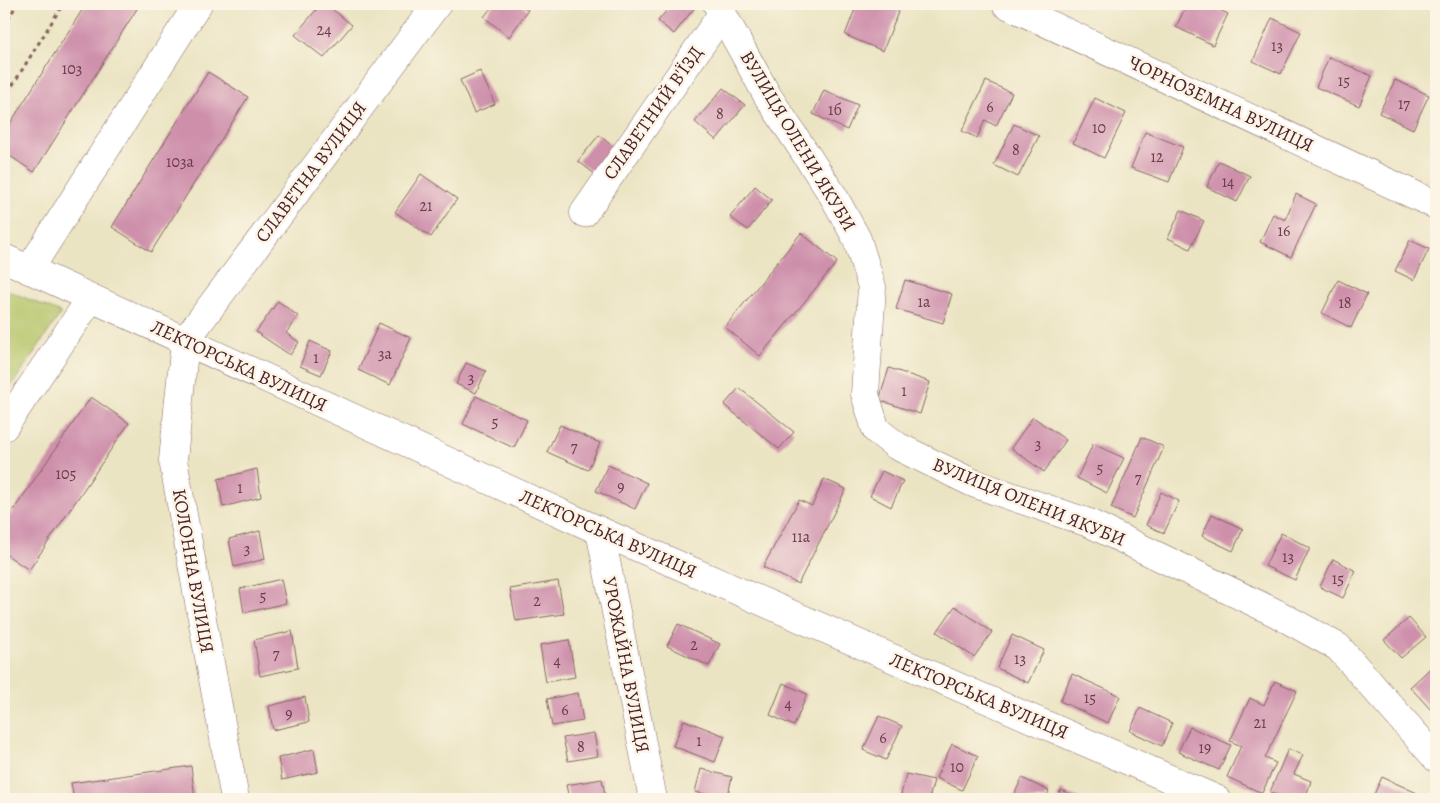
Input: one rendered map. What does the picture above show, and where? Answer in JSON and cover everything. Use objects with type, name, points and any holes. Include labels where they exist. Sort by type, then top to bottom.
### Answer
[{"type":"street","points":[[29,270],[198,4]]},
{"type":"street","name":"СЛАВЕТНА ВУЛИЦЯ","points":[[185,341],[437,4]]},
{"type":"street","name":"ЧОРНОЗЕМНА ВУЛИЦЯ","points":[[1006,4],[1436,205]]},
{"type":"street","name":"СЛАВЕТНИЙ В'ЇЗД","points":[[584,213],[719,9]]},
{"type":"street","name":"ВУЛИЦЯ ОЛЕНИ ЯКУБИ","points":[[719,9],[766,95],[834,196],[857,239],[872,287],[865,394],[876,430],[897,446],[973,483],[1089,523],[1276,613],[1338,647],[1436,758]]},
{"type":"street","name":"ЛЕКТОРСЬКА ВУЛИЦЯ","points":[[4,258],[600,532],[1216,799]]},
{"type":"street","points":[[4,427],[91,298]]},
{"type":"street","name":"КОЛОННА ВУЛИЦЯ","points":[[185,341],[173,460],[235,799]]},
{"type":"street","name":"УРОЖАЙНА ВУЛИЦЯ","points":[[600,532],[653,799]]},
{"type":"path","points":[[4,26],[17,4]]},
{"type":"path","points":[[4,100],[63,4]]},
{"type":"green space","points":[[4,289],[61,313],[4,397]]},
{"type":"building","points":[[86,4],[140,4],[34,172],[4,152],[4,133]]},
{"type":"building","points":[[321,4],[326,4],[352,25],[324,58],[295,35]]},
{"type":"building","points":[[494,4],[520,4],[528,10],[509,37],[484,17]]},
{"type":"building","points":[[672,4],[690,4],[695,7],[674,34],[658,21]]},
{"type":"building","points":[[857,4],[892,4],[900,7],[883,51],[845,35]]},
{"type":"building","points":[[1187,4],[1207,4],[1228,14],[1213,45],[1176,27]]},
{"type":"building","points":[[1272,18],[1301,32],[1281,74],[1253,61]]},
{"type":"building","points":[[1329,57],[1372,76],[1359,106],[1316,87]]},
{"type":"building","points":[[480,71],[495,104],[474,113],[460,80]]},
{"type":"building","points":[[208,72],[248,97],[151,252],[112,227]]},
{"type":"building","points":[[1395,80],[1429,95],[1413,129],[1379,113]]},
{"type":"building","points":[[986,81],[1012,93],[996,126],[985,120],[977,138],[962,131]]},
{"type":"building","points":[[723,88],[745,105],[716,140],[695,122]]},
{"type":"building","points":[[824,90],[858,105],[847,130],[813,114]]},
{"type":"building","points":[[1095,98],[1126,113],[1104,158],[1073,143]]},
{"type":"building","points":[[1014,124],[1039,136],[1018,177],[994,165]]},
{"type":"building","points":[[1145,132],[1183,147],[1169,182],[1131,168]]},
{"type":"building","points":[[599,135],[617,150],[596,175],[578,161]]},
{"type":"building","points":[[1219,161],[1250,176],[1237,202],[1207,187]]},
{"type":"building","points":[[421,174],[457,199],[431,237],[395,212]]},
{"type":"building","points":[[755,186],[772,200],[748,230],[730,217]]},
{"type":"building","points":[[1296,194],[1316,204],[1291,257],[1260,242],[1273,214],[1285,220]]},
{"type":"building","points":[[1181,210],[1204,221],[1190,249],[1168,238]]},
{"type":"building","points":[[801,233],[837,262],[760,356],[725,327]]},
{"type":"building","points":[[1410,240],[1429,249],[1414,280],[1395,271]]},
{"type":"building","points":[[905,280],[952,294],[943,323],[896,309]]},
{"type":"building","points":[[1338,280],[1367,294],[1351,328],[1322,313]]},
{"type":"building","points":[[278,301],[298,316],[286,333],[299,342],[290,355],[256,332]]},
{"type":"building","points":[[379,323],[411,338],[390,385],[358,370]]},
{"type":"building","points":[[310,341],[332,351],[321,375],[300,366]]},
{"type":"building","points":[[466,363],[486,371],[476,393],[456,384]]},
{"type":"building","points":[[889,368],[930,382],[920,414],[879,400]]},
{"type":"building","points":[[739,388],[794,432],[779,449],[724,405]]},
{"type":"building","points":[[476,396],[527,420],[514,448],[463,424]]},
{"type":"building","points":[[91,397],[129,423],[29,570],[4,553],[4,524]]},
{"type":"building","points":[[1033,417],[1066,440],[1044,472],[1011,448]]},
{"type":"building","points":[[560,425],[600,443],[588,470],[547,452]]},
{"type":"building","points":[[1142,437],[1164,447],[1133,518],[1111,508]]},
{"type":"building","points":[[1093,444],[1124,458],[1107,493],[1077,478]]},
{"type":"building","points":[[608,465],[647,483],[635,509],[596,491]]},
{"type":"building","points":[[257,469],[261,497],[223,507],[218,479]]},
{"type":"building","points":[[882,471],[903,481],[891,507],[870,496]]},
{"type":"building","points":[[824,479],[846,489],[798,584],[763,567],[799,500],[812,506]]},
{"type":"building","points":[[1161,492],[1179,501],[1164,533],[1146,525]]},
{"type":"building","points":[[1212,514],[1243,529],[1233,551],[1202,536]]},
{"type":"building","points":[[260,531],[265,559],[234,567],[229,539]]},
{"type":"building","points":[[1281,533],[1310,548],[1295,580],[1265,566]]},
{"type":"building","points":[[1333,559],[1356,571],[1343,598],[1320,587]]},
{"type":"building","points":[[281,579],[286,603],[244,613],[240,589]]},
{"type":"building","points":[[558,581],[564,614],[516,621],[510,589]]},
{"type":"building","points":[[955,606],[992,632],[974,657],[937,632]]},
{"type":"building","points":[[1409,618],[1426,637],[1401,658],[1384,640]]},
{"type":"building","points":[[678,624],[720,644],[709,666],[667,646]]},
{"type":"building","points":[[292,631],[298,668],[260,676],[254,640]]},
{"type":"building","points":[[1012,635],[1044,650],[1028,683],[997,668]]},
{"type":"building","points":[[569,640],[575,677],[546,682],[540,645]]},
{"type":"building","points":[[1435,664],[1436,706],[1432,711],[1410,687]]},
{"type":"building","points":[[1072,674],[1120,696],[1108,723],[1060,701]]},
{"type":"building","points":[[1275,681],[1297,691],[1265,758],[1276,763],[1262,793],[1227,777],[1241,746],[1230,741],[1250,698],[1264,705]]},
{"type":"building","points":[[783,683],[807,694],[794,726],[770,715]]},
{"type":"building","points":[[578,693],[583,721],[552,726],[547,699]]},
{"type":"building","points":[[305,697],[309,722],[273,730],[269,706]]},
{"type":"building","points":[[1140,708],[1172,723],[1162,746],[1130,731]]},
{"type":"building","points":[[879,716],[902,726],[886,760],[863,750]]},
{"type":"building","points":[[684,720],[725,736],[715,762],[673,746]]},
{"type":"building","points":[[1190,727],[1231,745],[1219,770],[1178,752]]},
{"type":"building","points":[[594,733],[598,756],[568,761],[563,738]]},
{"type":"building","points":[[952,744],[978,756],[962,790],[936,778]]},
{"type":"building","points":[[314,749],[318,772],[282,780],[278,758]]},
{"type":"building","points":[[1288,749],[1303,755],[1294,774],[1311,781],[1305,799],[1288,799],[1270,792]]},
{"type":"building","points":[[191,766],[195,799],[74,799],[71,783]]},
{"type":"building","points":[[701,769],[732,777],[727,799],[695,792]]},
{"type":"building","points":[[906,774],[934,780],[929,799],[900,799]]},
{"type":"building","points":[[1382,777],[1417,793],[1414,799],[1372,799]]},
{"type":"building","points":[[1022,778],[1049,791],[1045,799],[1012,799]]},
{"type":"building","points":[[602,779],[606,799],[569,799],[566,785]]},
{"type":"building","points":[[1061,790],[1081,799],[1056,799]]}]
